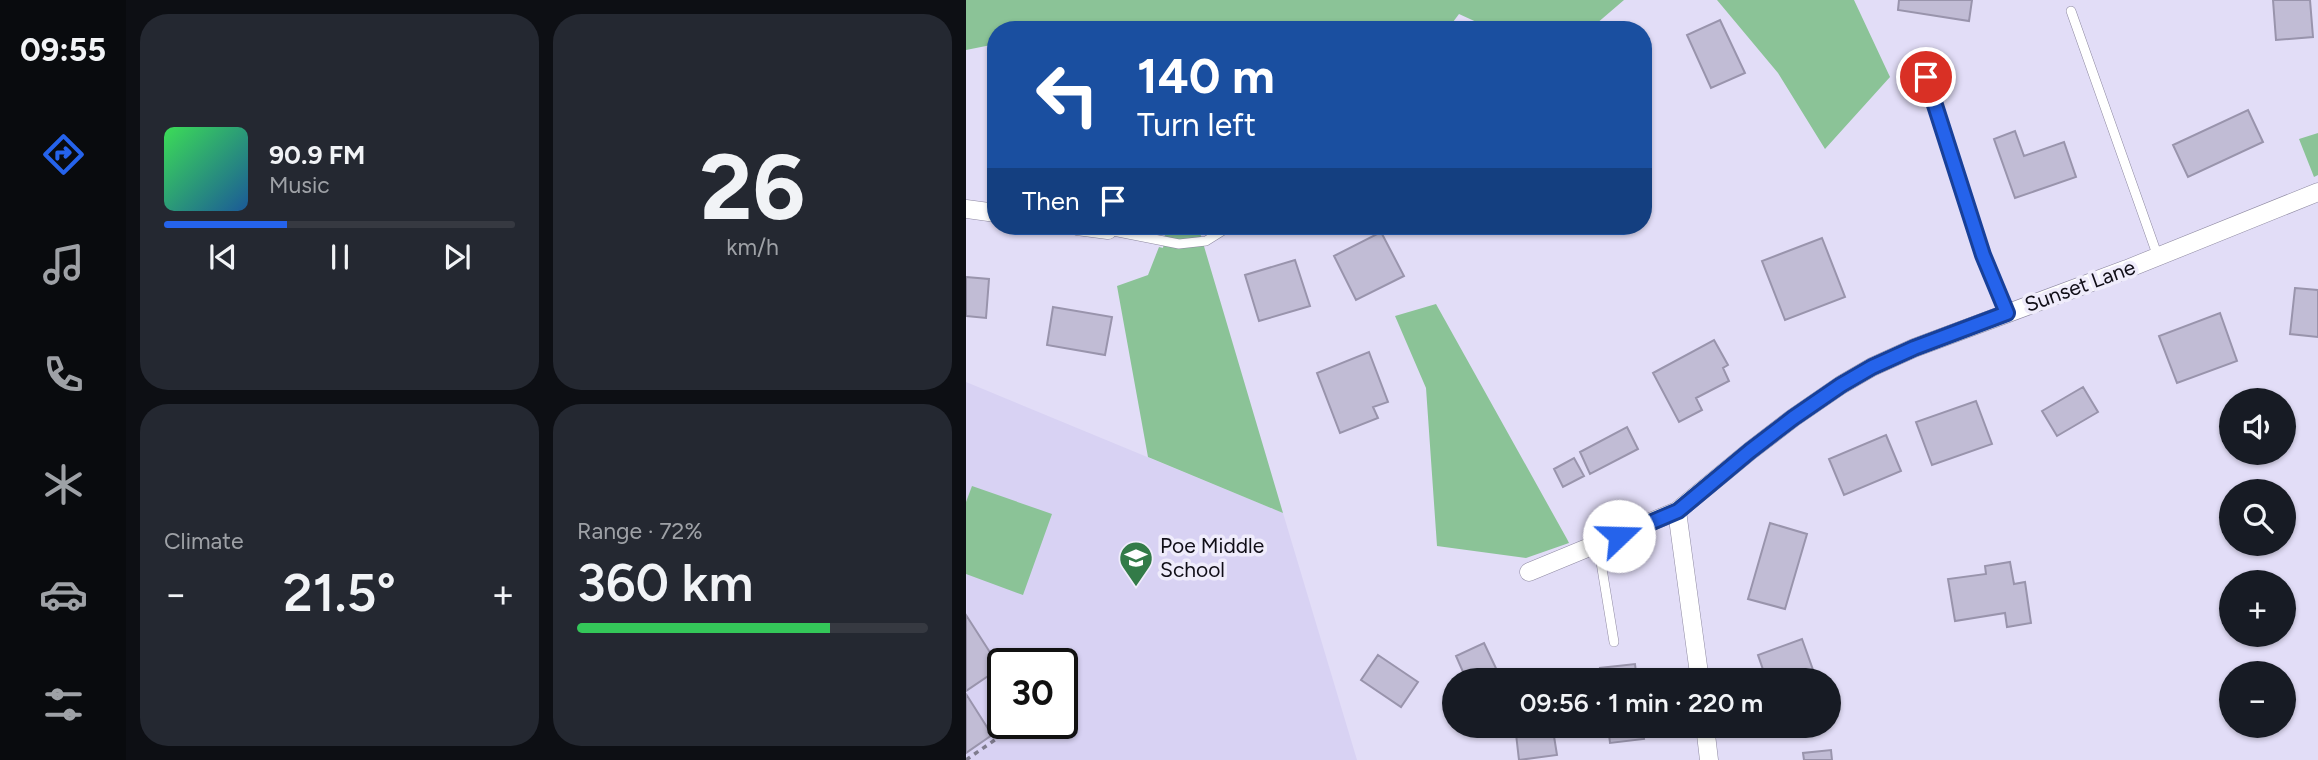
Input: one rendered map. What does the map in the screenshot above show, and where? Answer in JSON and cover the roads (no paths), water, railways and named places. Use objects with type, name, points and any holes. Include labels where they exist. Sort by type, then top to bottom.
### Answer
[{"type":"street","name":"Sunset Lane","points":[[1529,572],[1678,511],[1750,451],[1841,385],[1872,367],[1914,348],[2158,257],[2318,192]]},
{"type":"street","points":[[966,209],[987,212]]},
{"type":"street","points":[[1678,511],[1698,668]]},
{"type":"street","points":[[1706,738],[1709,760]]},
{"type":"lane","points":[[2071,11],[2158,257]]},
{"type":"lane","points":[[1921,58],[1983,255],[2007,313]]},
{"type":"lane","points":[[1133,235],[1179,244],[1206,241],[1216,235]]},
{"type":"lane","points":[[1598,544],[1614,642]]},
{"type":"place","name":"Poe Middle School","points":[[1136,588]]}]
